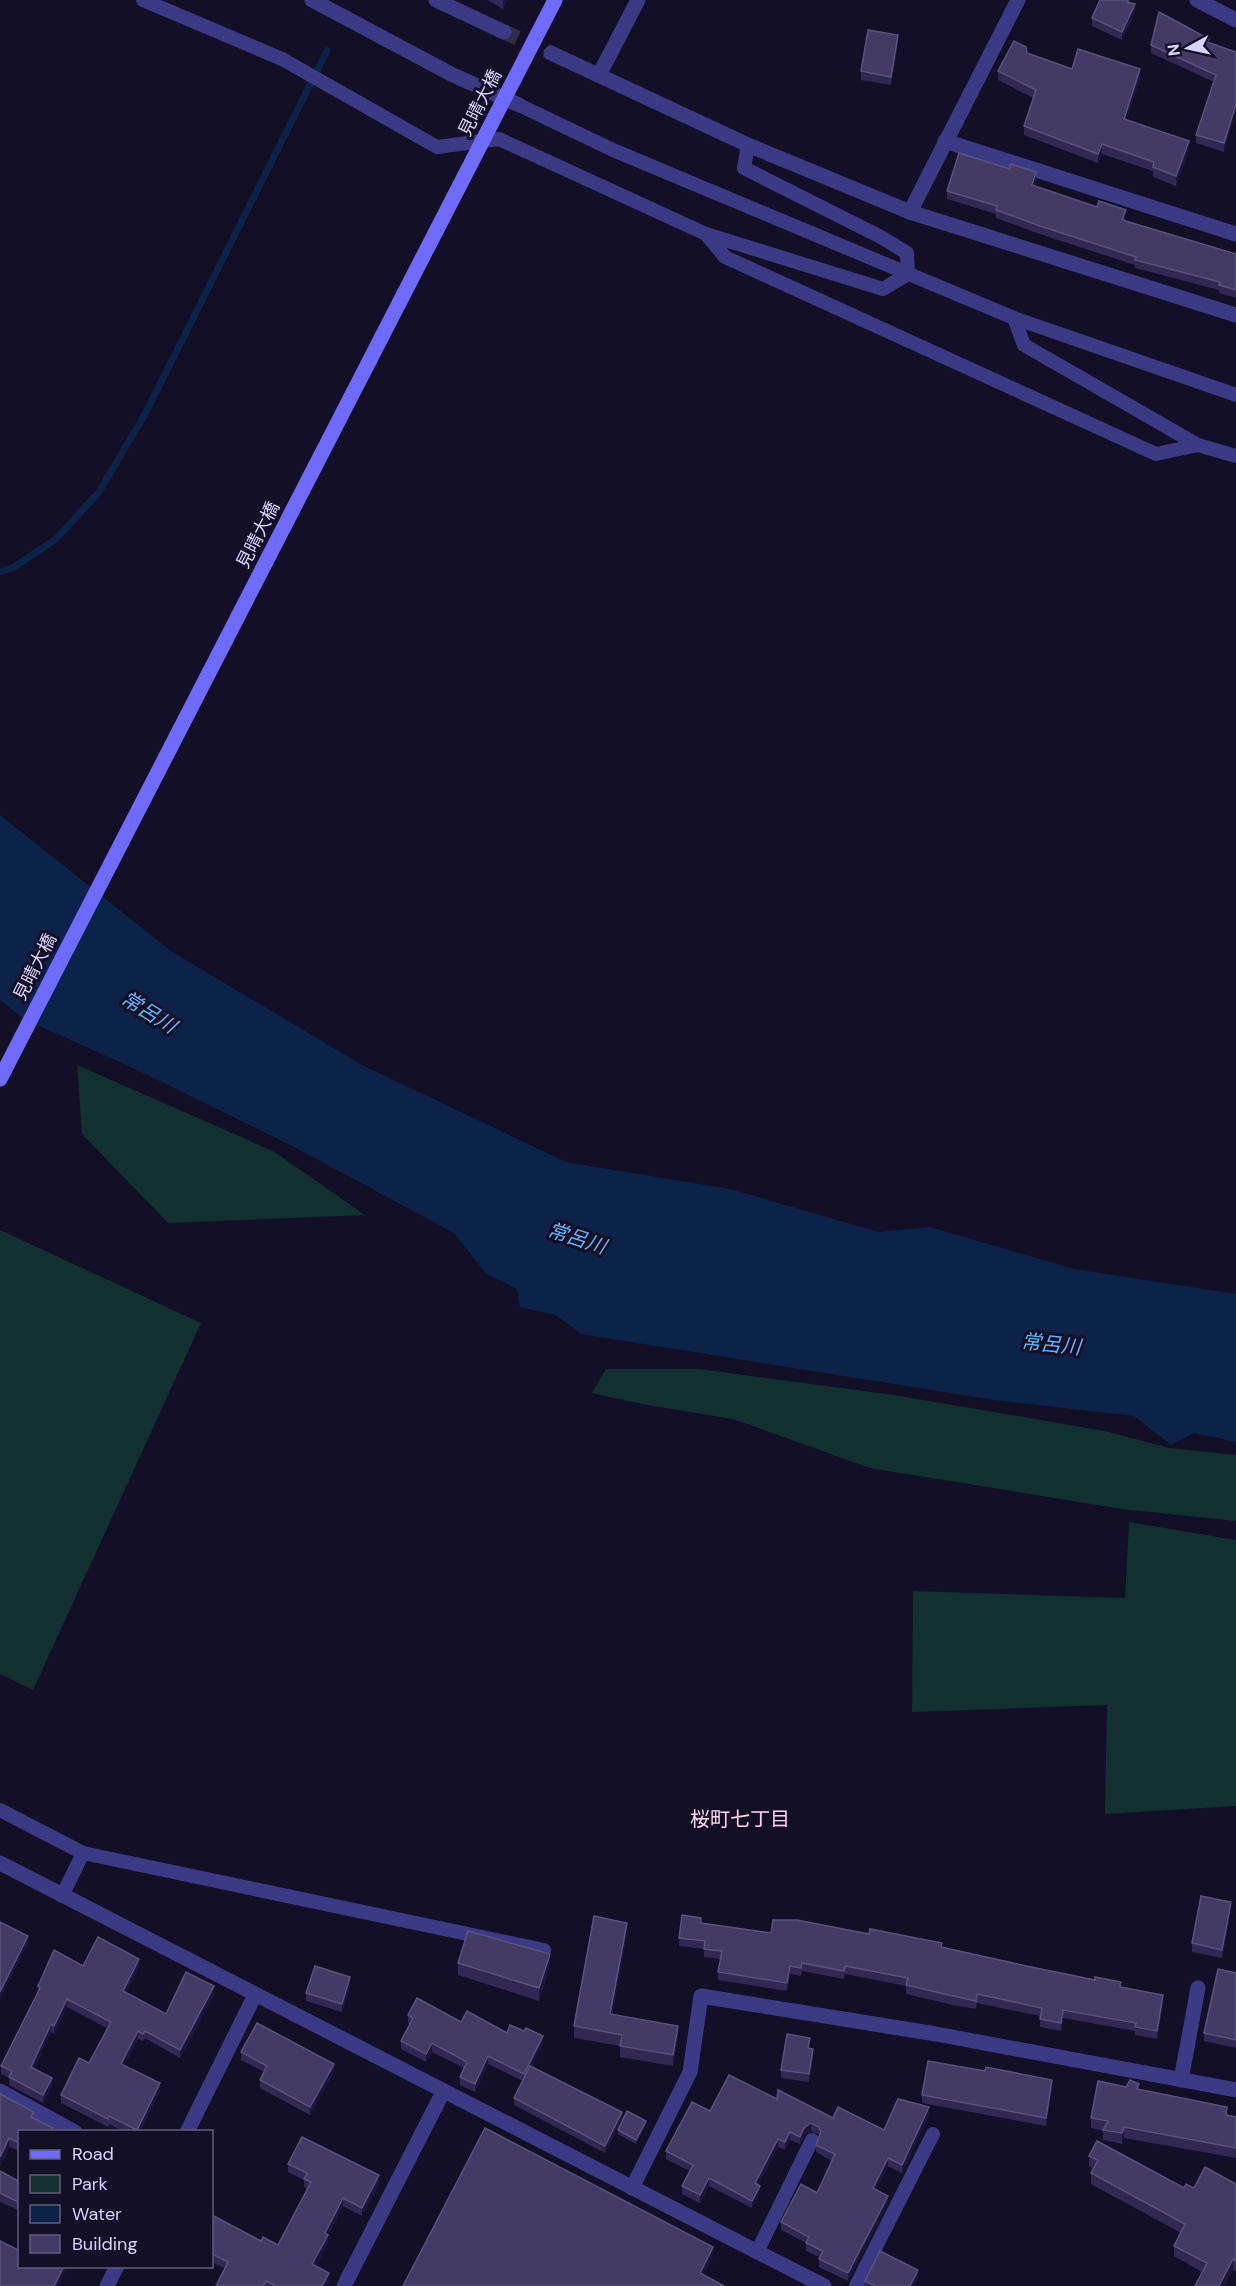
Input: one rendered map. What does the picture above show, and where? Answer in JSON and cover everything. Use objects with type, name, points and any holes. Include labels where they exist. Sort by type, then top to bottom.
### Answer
[{"type":"main road","name":"見晴大橋","points":[[0,1078],[553,4]]},
{"type":"street","points":[[312,0],[451,74],[519,105]]},
{"type":"street","points":[[436,0],[504,32]]},
{"type":"street","points":[[599,75],[638,0]]},
{"type":"street","points":[[910,212],[1018,0]]},
{"type":"street","points":[[1197,0],[1236,20]]},
{"type":"street","points":[[551,53],[748,145],[910,212],[1236,315]]},
{"type":"street","points":[[945,141],[1236,234]]},
{"type":"street","points":[[0,1863],[824,2286]]},
{"type":"street","points":[[1181,2080],[1198,1988]]},
{"type":"street","points":[[188,2130],[255,1995]]},
{"type":"street","points":[[632,2187],[690,2072],[702,1996],[936,2034],[1236,2090]]},
{"type":"street","points":[[0,2091],[71,2130]]},
{"type":"street","points":[[344,2286],[443,2092]]},
{"type":"street","points":[[107,2286],[116,2268]]},
{"type":"lane","points":[[143,0],[282,59],[436,147],[499,139],[706,234],[883,289],[908,274]]},
{"type":"lane","points":[[519,105],[613,150],[1014,318],[1236,395]]},
{"type":"lane","points":[[748,145],[744,168],[907,253],[908,274]]},
{"type":"lane","points":[[706,234],[725,257],[1156,454],[1198,445]]},
{"type":"lane","points":[[1014,318],[1024,345],[1198,445],[1236,456]]},
{"type":"lane","points":[[0,1810],[83,1853],[544,1950]]},
{"type":"lane","points":[[62,1896],[83,1853]]},
{"type":"lane","points":[[856,2286],[933,2134]]},
{"type":"lane","points":[[757,2252],[812,2140]]},
{"type":"green space","points":[[77,1065],[273,1151],[365,1215],[168,1223],[82,1134]]},
{"type":"green space","points":[[0,1230],[201,1323],[33,1690],[0,1674]]},
{"type":"green space","points":[[606,1369],[699,1369],[894,1395],[1105,1431],[1169,1448],[1236,1455],[1236,1521],[1122,1509],[870,1468],[733,1419],[647,1405],[592,1393]]},
{"type":"green space","points":[[1129,1522],[1236,1540],[1236,1806],[1105,1814],[1107,1705],[912,1712],[913,1591],[1125,1598]]},
{"type":"water","name":"常呂川","points":[[0,815],[171,951],[362,1065],[566,1162],[730,1189],[879,1232],[930,1227],[1074,1269],[1236,1294],[1236,1442],[1194,1433],[1171,1445],[1134,1416],[994,1400],[581,1334],[556,1315],[520,1307],[517,1289],[486,1274],[454,1233],[292,1146],[135,1069],[24,1019],[0,1000]]},
{"type":"building","points":[[1100,0],[1128,0],[1127,2],[1135,4],[1122,32],[1092,18]]},
{"type":"building","points":[[1159,12],[1209,39],[1207,42],[1236,52],[1236,104],[1224,143],[1196,135],[1216,75],[1151,45]]},
{"type":"building","points":[[868,30],[898,35],[891,77],[861,71]]},
{"type":"building","points":[[1014,41],[1026,47],[1027,53],[1072,69],[1078,49],[1140,69],[1124,119],[1189,141],[1176,176],[1153,167],[1154,162],[1102,144],[1098,154],[1024,126],[1036,90],[998,71]]},
{"type":"building","points":[[959,153],[1010,169],[1011,164],[1036,172],[1032,185],[1097,207],[1099,201],[1126,210],[1122,220],[1236,254],[1236,290],[1219,285],[1220,282],[1135,260],[1136,257],[1040,226],[996,210],[997,206],[947,191]]},
{"type":"building","points":[[1201,1896],[1231,1902],[1222,1950],[1192,1943]]},
{"type":"building","points":[[682,1915],[701,1918],[701,1923],[771,1933],[773,1920],[797,1920],[869,1934],[870,1929],[942,1943],[941,1947],[1031,1967],[1095,1980],[1095,1977],[1121,1982],[1120,1987],[1163,1995],[1157,2031],[1135,2027],[1136,2023],[1063,2010],[1061,2023],[1040,2019],[1042,2008],[977,1994],[976,2001],[906,1985],[908,1978],[845,1966],[844,1971],[802,1963],[801,1968],[790,1966],[787,1983],[718,1972],[722,1951],[704,1949],[705,1941],[679,1938]]},
{"type":"building","points":[[594,1916],[627,1923],[610,2014],[678,2026],[673,2055],[620,2046],[622,2035],[574,2026]]},
{"type":"building","points":[[0,1922],[28,1936],[0,1992]]},
{"type":"building","points":[[468,1931],[550,1954],[539,1988],[458,1963]]},
{"type":"building","points":[[98,1937],[139,1959],[123,1991],[166,2014],[186,1972],[214,1986],[180,2050],[145,2031],[143,2034],[138,2031],[121,2064],[160,2083],[137,2130],[109,2116],[108,2119],[61,2095],[79,2058],[89,2063],[111,2022],[67,1999],[54,2026],[51,2024],[31,2067],[52,2078],[43,2095],[9,2077],[12,2071],[1,2066],[40,1988],[38,1986],[54,1950],[83,1966]]},
{"type":"building","points":[[315,1966],[350,1977],[342,2004],[306,1993]]},
{"type":"building","points":[[1218,1969],[1236,1973],[1236,2040],[1204,2033]]},
{"type":"building","points":[[417,1998],[461,2022],[467,2011],[507,2033],[510,2025],[524,2031],[526,2028],[543,2036],[524,2074],[488,2056],[475,2084],[460,2077],[467,2062],[432,2043],[426,2054],[401,2041],[413,2018],[408,2015]]},
{"type":"building","points":[[257,2023],[334,2064],[310,2107],[260,2080],[267,2066],[241,2052]]},
{"type":"building","points":[[787,2034],[810,2038],[808,2048],[813,2049],[809,2074],[781,2070]]},
{"type":"building","points":[[928,2061],[985,2071],[986,2067],[1052,2080],[1046,2118],[922,2095]]},
{"type":"building","points":[[530,2066],[622,2112],[605,2146],[514,2098]]},
{"type":"building","points":[[729,2075],[777,2099],[778,2090],[833,2118],[838,2107],[884,2130],[898,2099],[929,2107],[902,2165],[888,2158],[873,2188],[888,2196],[848,2273],[819,2259],[823,2251],[806,2243],[809,2237],[781,2222],[801,2184],[817,2193],[835,2154],[816,2145],[821,2132],[819,2127],[811,2123],[804,2128],[800,2137],[790,2132],[785,2142],[778,2139],[755,2183],[760,2186],[752,2201],[709,2178],[700,2195],[682,2186],[693,2165],[666,2151],[692,2102],[710,2111]]},
{"type":"building","points":[[1130,2080],[1139,2084],[1137,2089],[1227,2107],[1226,2115],[1236,2117],[1236,2148],[1124,2127],[1122,2133],[1103,2130],[1108,2121],[1091,2118],[1098,2081],[1126,2087]]},
{"type":"building","points":[[0,2094],[34,2112],[31,2117],[53,2128],[52,2130],[18,2130],[18,2142],[9,2138],[0,2157]]},
{"type":"building","points":[[627,2111],[646,2121],[636,2140],[618,2130]]},
{"type":"building","points":[[485,2128],[713,2247],[700,2273],[724,2286],[403,2286]]},
{"type":"building","points":[[302,2137],[379,2175],[362,2208],[343,2198],[325,2233],[328,2235],[312,2264],[329,2273],[322,2286],[276,2286],[266,2281],[263,2286],[216,2286],[228,2262],[213,2254],[213,2216],[261,2241],[263,2237],[278,2245],[311,2182],[304,2179],[307,2173],[288,2164]]},
{"type":"building","points":[[1097,2141],[1184,2188],[1186,2184],[1194,2188],[1205,2167],[1236,2184],[1236,2261],[1233,2259],[1219,2286],[1195,2286],[1207,2263],[1174,2246],[1185,2224],[1091,2173],[1098,2160],[1089,2156]]},
{"type":"building","points":[[0,2171],[18,2181],[18,2202],[0,2193]]},
{"type":"building","points":[[0,2241],[18,2250],[18,2268],[63,2268],[54,2286],[0,2286]]},
{"type":"building","points":[[880,2251],[918,2270],[910,2286],[876,2286],[865,2281]]},
{"type":"waterway","points":[[0,572],[14,567],[56,539],[99,492],[145,414],[327,51]]},
{"type":"tunnel","points":[[504,32],[551,53]]},
{"type":"district","name":"桜町七丁目","points":[[740,1819]]}]
